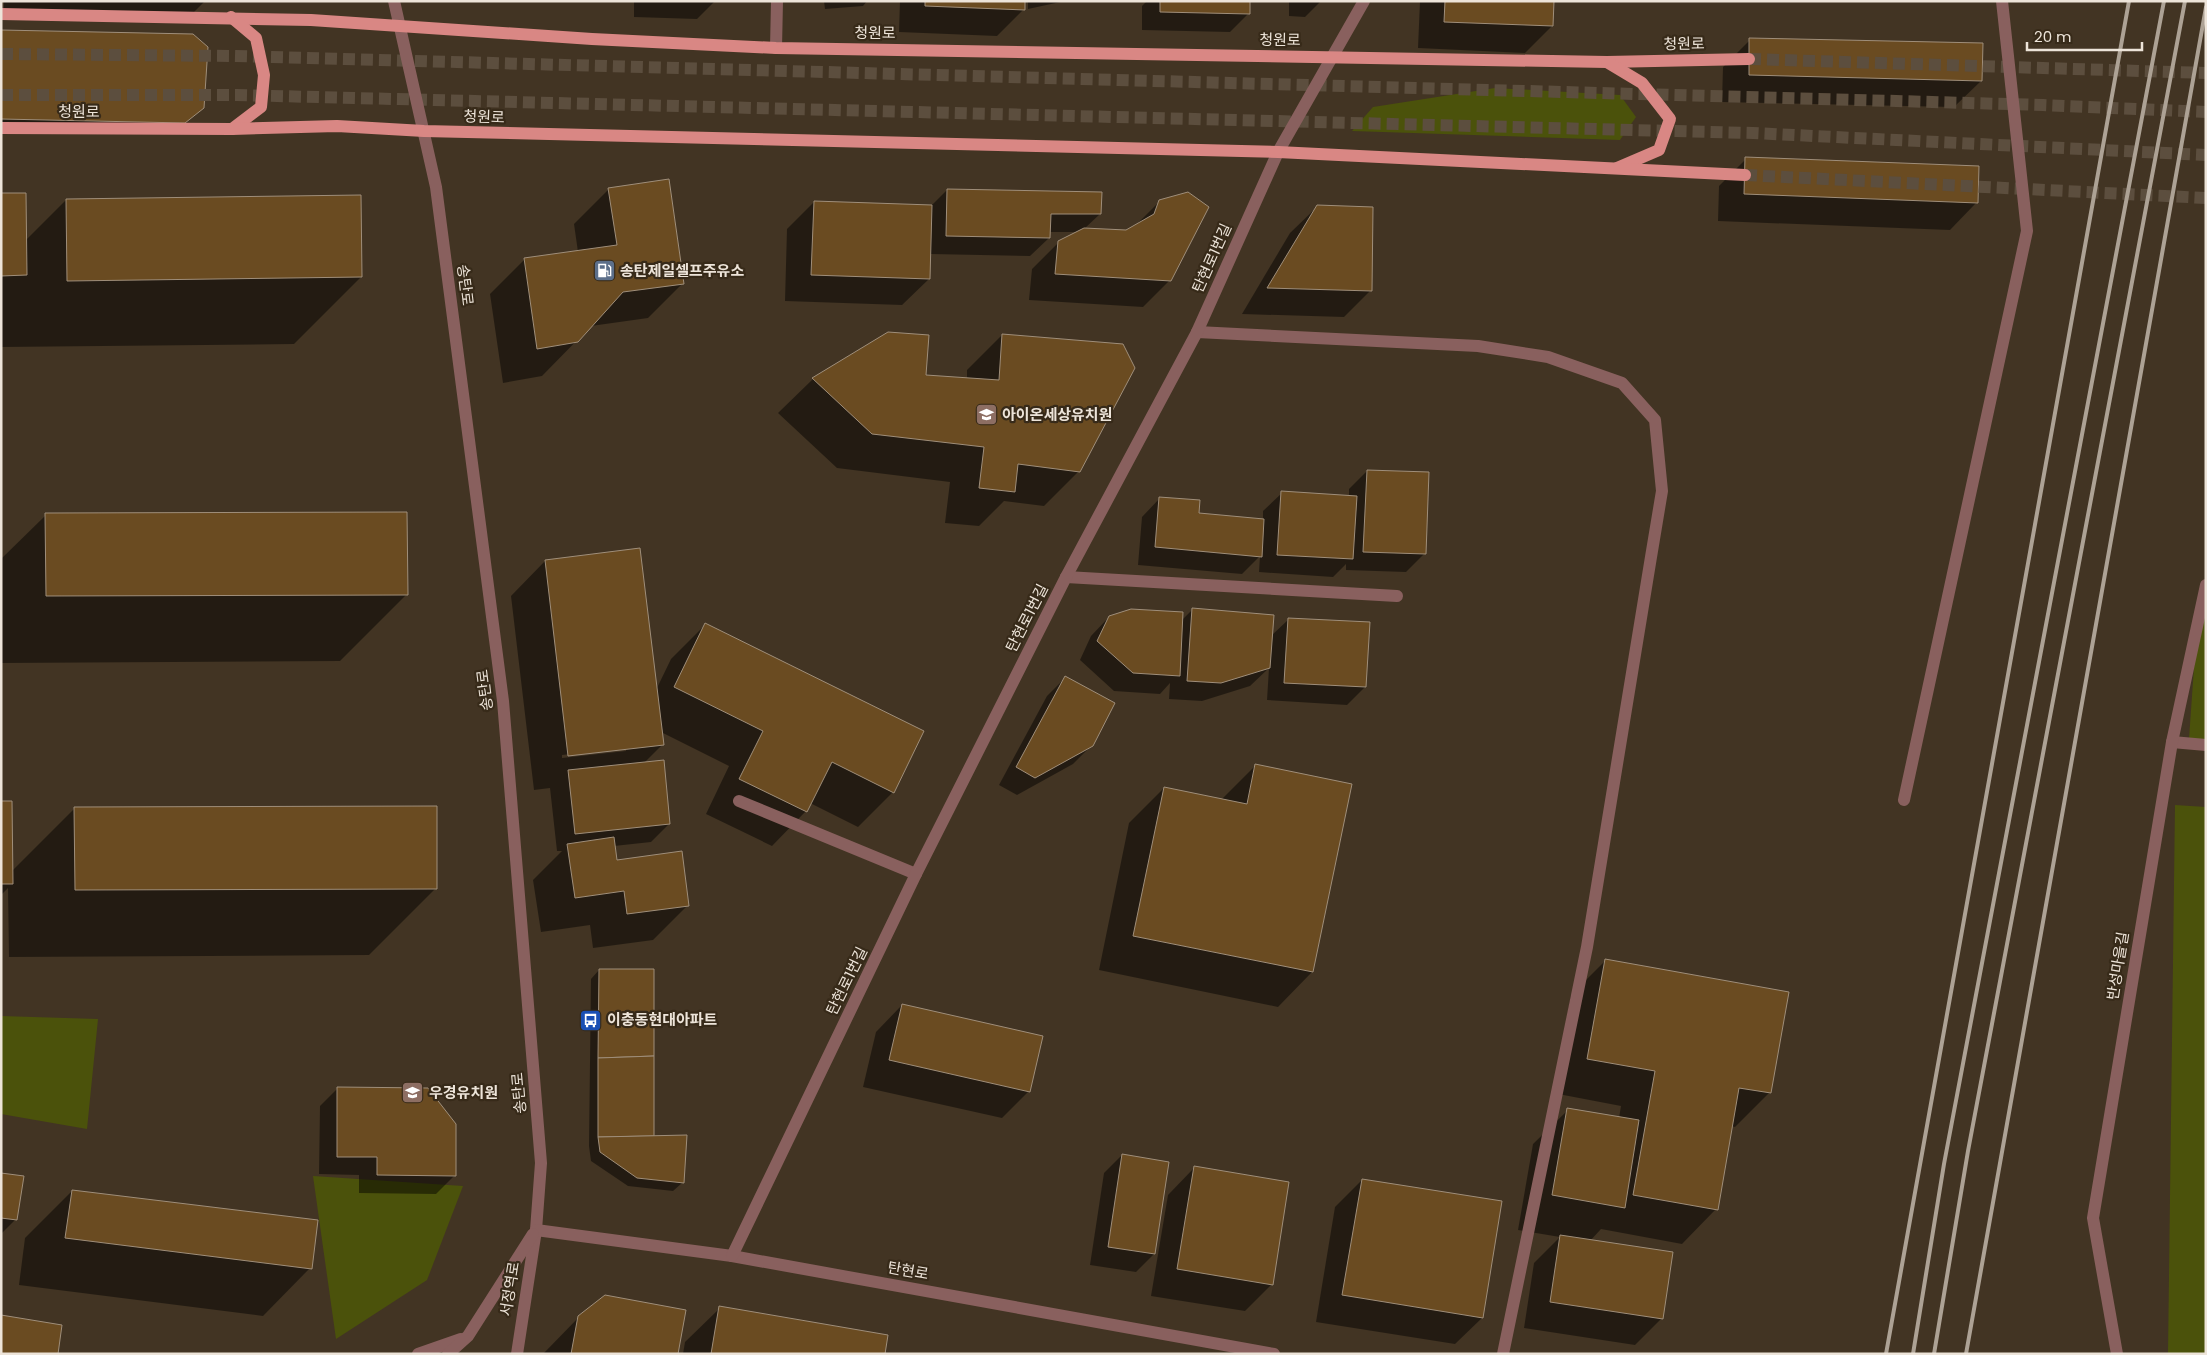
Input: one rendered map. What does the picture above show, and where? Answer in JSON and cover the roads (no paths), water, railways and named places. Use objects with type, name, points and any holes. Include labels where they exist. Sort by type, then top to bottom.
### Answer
[{"type":"main road","name":"청원로","points":[[1,14],[231,17],[776,48],[1607,62],[1749,59]]},
{"type":"main road","points":[[231,17],[256,38],[264,75],[261,108],[232,129]]},
{"type":"main road","points":[[1607,62],[1642,83],[1670,119],[1659,150],[1612,170]]},
{"type":"main road","name":"청원로","points":[[1,128],[232,129],[337,126],[424,131],[1278,152],[1612,170],[1744,175]]},
{"type":"street","name":"송탄로","points":[[394,1],[436,187],[504,709],[542,1163],[536,1230],[468,1336],[448,1354]]},
{"type":"street","points":[[776,48],[777,1]]},
{"type":"street","name":"탄현로1번길","points":[[732,1256],[916,874],[1066,576],[1197,332],[1278,152],[1334,57],[1364,1]]},
{"type":"street","points":[[1904,800],[2027,231],[2002,1]]},
{"type":"street","points":[[1197,332],[1478,346],[1548,357],[1622,383],[1655,420],[1662,491],[1587,947],[1503,1354]]},
{"type":"street","points":[[1066,576],[1397,596]]},
{"type":"street","name":"반성마을길","points":[[2117,1354],[2093,1218],[2172,742],[2206,585]]},
{"type":"street","points":[[2172,742],[2206,744]]},
{"type":"street","points":[[739,801],[916,874]]},
{"type":"street","name":"탄현로","points":[[536,1230],[732,1256],[1274,1354]]},
{"type":"street","name":"서정역로","points":[[517,1354],[536,1230]]},
{"type":"street","points":[[418,1354],[468,1336]]},
{"type":"tunnel","points":[[1,54],[234,56],[2043,105],[2206,112]]},
{"type":"tunnel","points":[[1749,59],[2206,73]]},
{"type":"tunnel","points":[[1,95],[236,95],[1753,133],[2206,155]]},
{"type":"tunnel","points":[[1745,175],[2206,198]]},
{"type":"railway","points":[[1886,1354],[2129,1]]},
{"type":"railway","points":[[1913,1354],[1944,1164],[2164,1]]},
{"type":"railway","points":[[1934,1354],[1968,1151],[2185,1]]},
{"type":"railway","points":[[1966,1354],[2206,7]]},
{"type":"place","name":"송탄제일셀프주유소","points":[[604,271]]},
{"type":"place","name":"아이온세상유치원","points":[[986,415]]},
{"type":"place","name":"이충동현대아파트","points":[[591,1020]]},
{"type":"place","name":"우경유치원","points":[[413,1093]]}]
